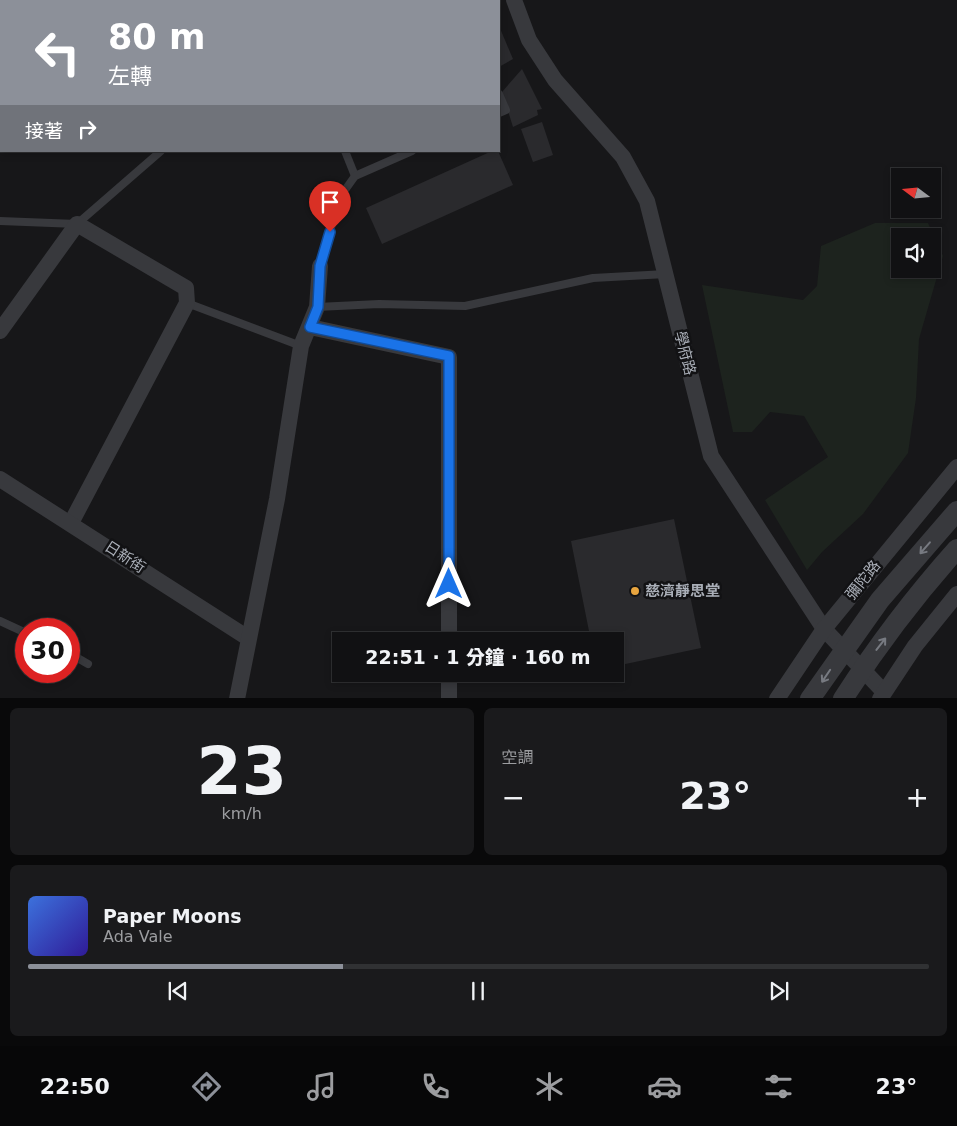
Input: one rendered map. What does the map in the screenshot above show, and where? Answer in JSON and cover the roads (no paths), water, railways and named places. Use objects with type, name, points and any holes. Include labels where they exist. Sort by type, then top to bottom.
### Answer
[{"type":"street","name":"學府路","points":[[514,0],[529,40],[555,80],[623,157],[647,201],[711,456],[824,629],[862,669],[882,695]]},
{"type":"street","points":[[0,331],[77,224],[186,288],[187,303],[71,523]]},
{"type":"street","points":[[237,698],[277,499],[302,346],[318,307],[320,266]]},
{"type":"street","points":[[310,327],[449,356],[449,632]]},
{"type":"street","name":"彌陀路","points":[[777,698],[824,629],[957,467]]},
{"type":"street","name":"日新街","points":[[0,479],[248,638]]},
{"type":"street","name":"彌陀路","points":[[810,698],[880,600],[957,511]]},
{"type":"street","points":[[843,698],[862,669],[934,575],[957,550]]},
{"type":"street","points":[[882,695],[915,646],[957,594]]},
{"type":"street","points":[[449,682],[449,698]]},
{"type":"lane","points":[[500,96],[506,110],[500,113]]},
{"type":"lane","points":[[0,221],[77,224],[160,152]]},
{"type":"lane","points":[[345,152],[355,176]]},
{"type":"lane","points":[[320,266],[340,198],[355,176],[410,152]]},
{"type":"lane","points":[[318,307],[379,304],[465,306],[593,278],[666,274]]},
{"type":"lane","points":[[187,303],[302,346]]},
{"type":"lane","points":[[0,621],[15,628]]},
{"type":"lane","points":[[80,659],[88,664]]},
{"type":"place","name":"慈濟靜思堂","points":[[635,591]]}]
